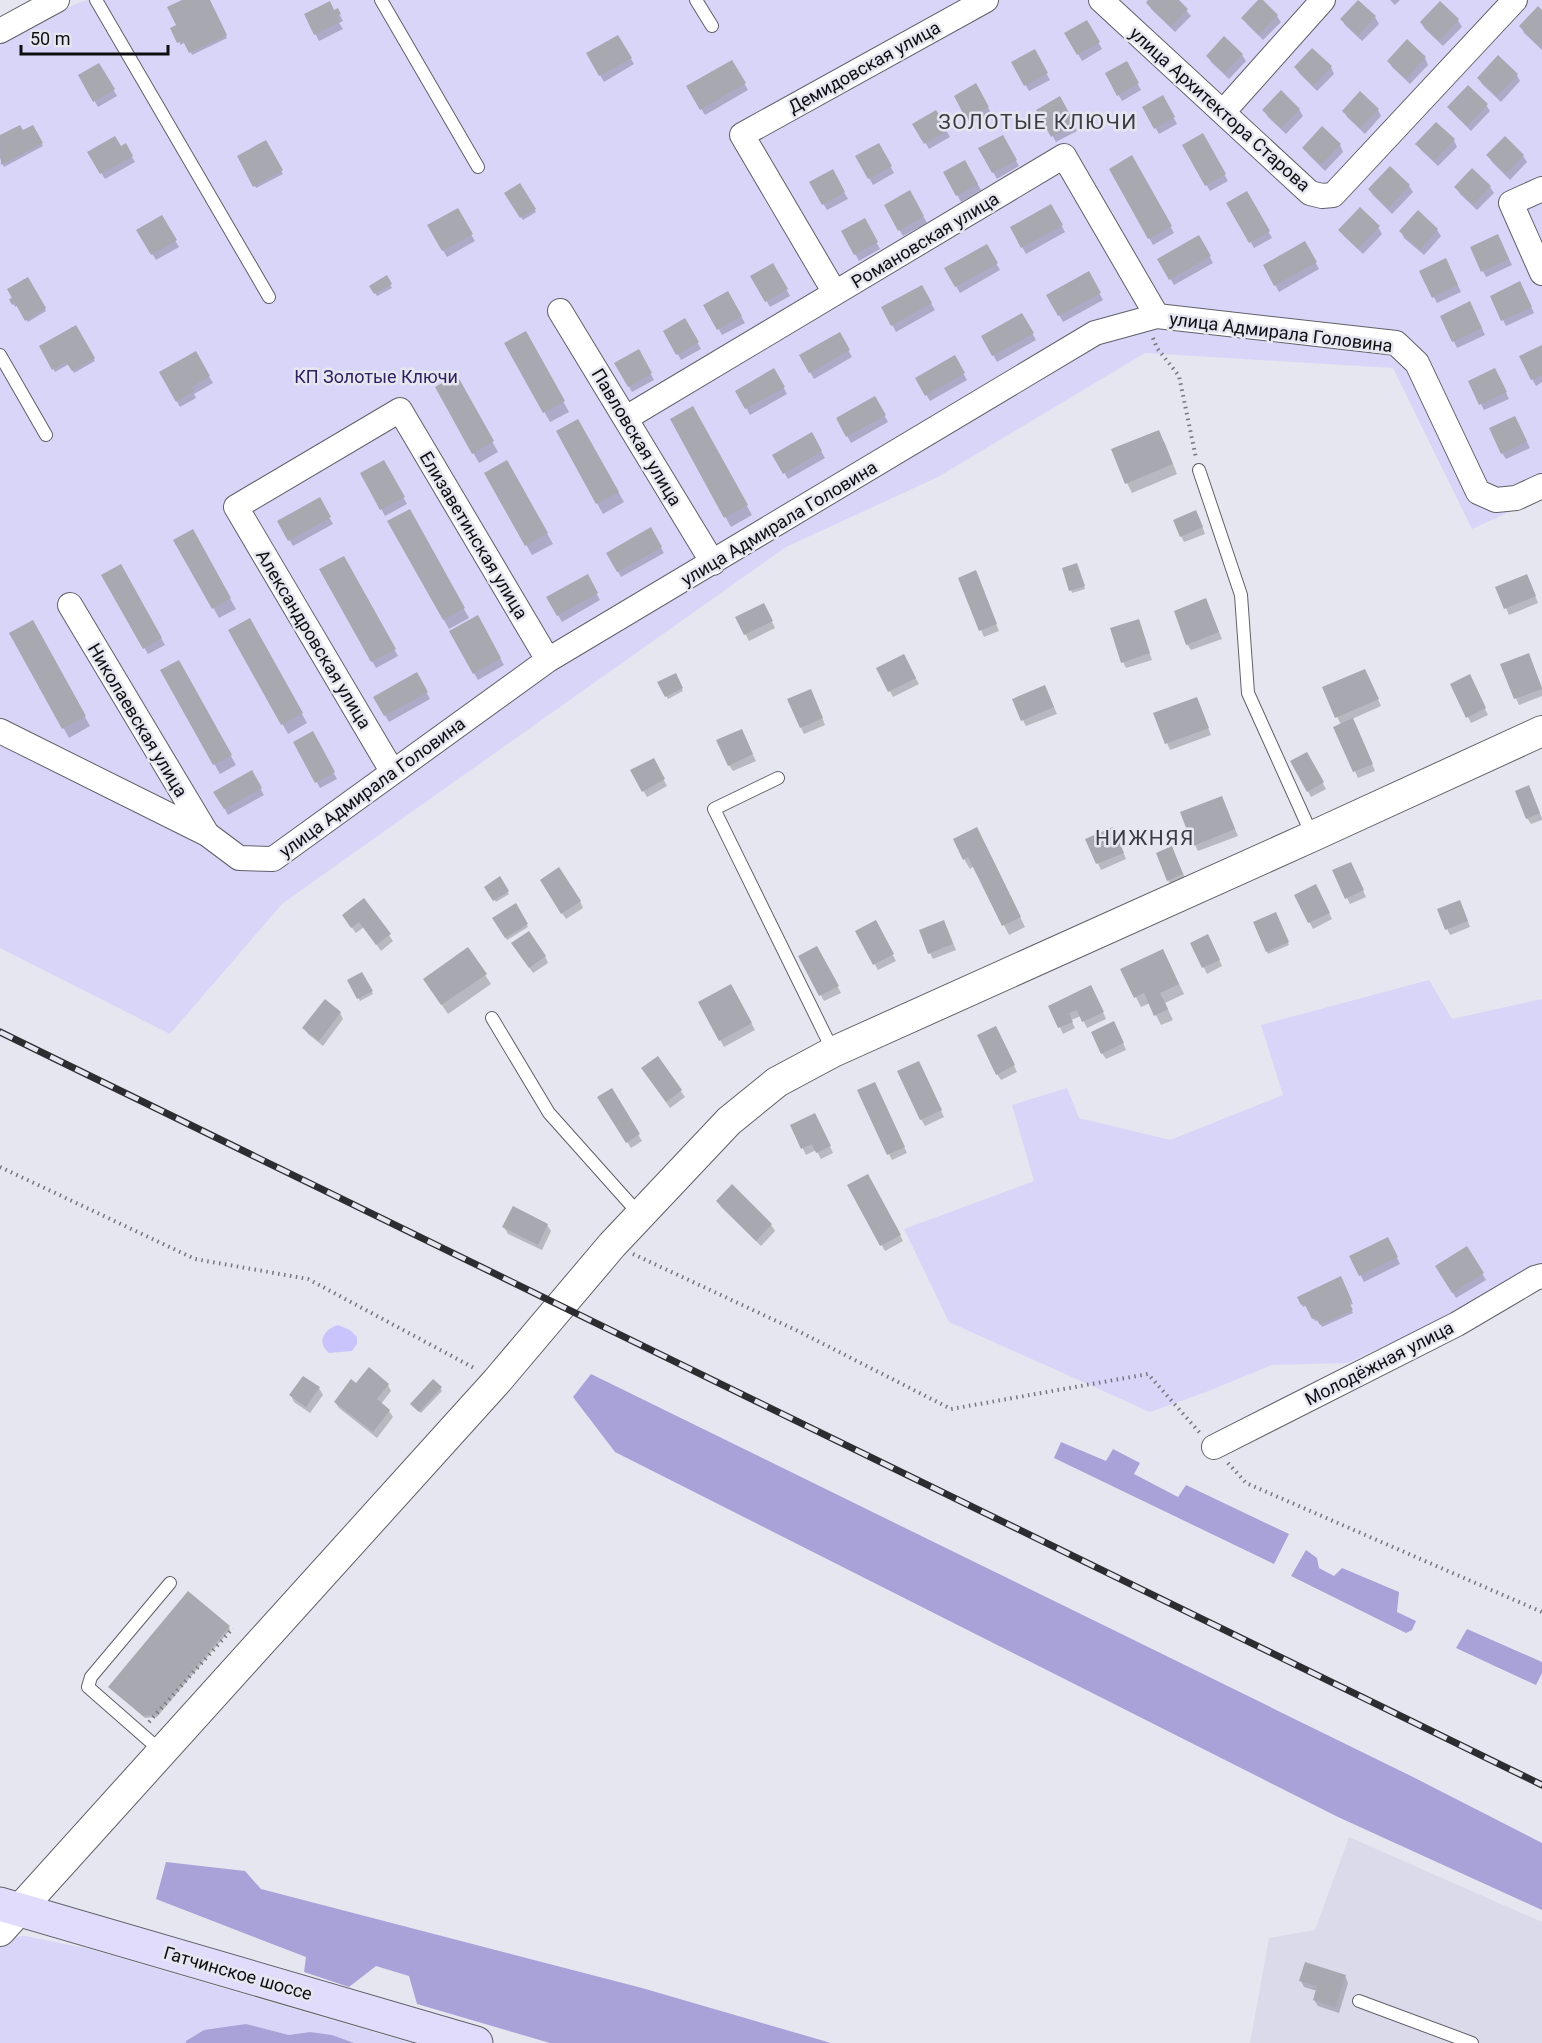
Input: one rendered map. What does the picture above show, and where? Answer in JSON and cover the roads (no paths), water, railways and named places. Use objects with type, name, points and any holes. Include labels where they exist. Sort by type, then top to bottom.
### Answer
[{"type":"main road","name":"Гатчинское шоссе","points":[[6,1915],[476,2043]]},
{"type":"street","points":[[0,31],[57,0]]},
{"type":"street","name":"Демидовская улица","points":[[835,293],[742,135],[986,0]]},
{"type":"street","name":"улица Архитектора Старова","points":[[1101,0],[1310,193],[1322,196],[1333,195],[1515,0]]},
{"type":"street","points":[[1223,112],[1323,0]]},
{"type":"street","name":"Романовская улица","points":[[626,418],[1064,156],[1151,318]]},
{"type":"street","points":[[1542,189],[1511,203],[1542,273]]},
{"type":"street","name":"Павловская улица","points":[[560,311],[713,563]]},
{"type":"street","name":"улица Адмирала Головина","points":[[0,731],[207,834],[239,858],[273,859],[548,660],[1095,333],[1151,318],[1396,343],[1417,363],[1478,492],[1497,500],[1516,498],[1542,486]]},
{"type":"street","name":"Елизаветинская улица","points":[[236,507],[399,410],[548,660]]},
{"type":"street","name":"Александровская улица","points":[[236,507],[392,771]]},
{"type":"street","name":"Николаевская улица","points":[[70,605],[207,834]]},
{"type":"street","points":[[6,1915],[161,1751],[497,1381],[612,1245],[729,1121],[777,1082],[833,1052],[1542,731]]},
{"type":"street","name":"Молодёжная улица","points":[[1214,1448],[1457,1324],[1542,1276]]},
{"type":"lane","points":[[96,0],[268,297]]},
{"type":"lane","points":[[381,0],[478,167]]},
{"type":"lane","points":[[696,0],[712,26]]},
{"type":"lane","points":[[0,355],[46,435]]},
{"type":"lane","points":[[1199,470],[1241,595],[1248,693],[1313,836]]},
{"type":"lane","points":[[778,778],[714,809],[833,1052]]},
{"type":"lane","points":[[492,1018],[549,1113],[640,1215]]},
{"type":"lane","points":[[161,1751],[88,1687],[91,1677],[170,1583]]},
{"type":"lane","points":[[1359,2001],[1472,2043]]},
{"type":"railway","points":[[0,1032],[1542,1785]]},
{"type":"district","name":"ЗОЛОТЫЕ КЛЮЧИ","points":[[1038,122]]},
{"type":"district","name":"НИЖНЯЯ","points":[[1145,838]]},
{"type":"park label","name":"КП Золотые Ключи","points":[[376,376]]}]
